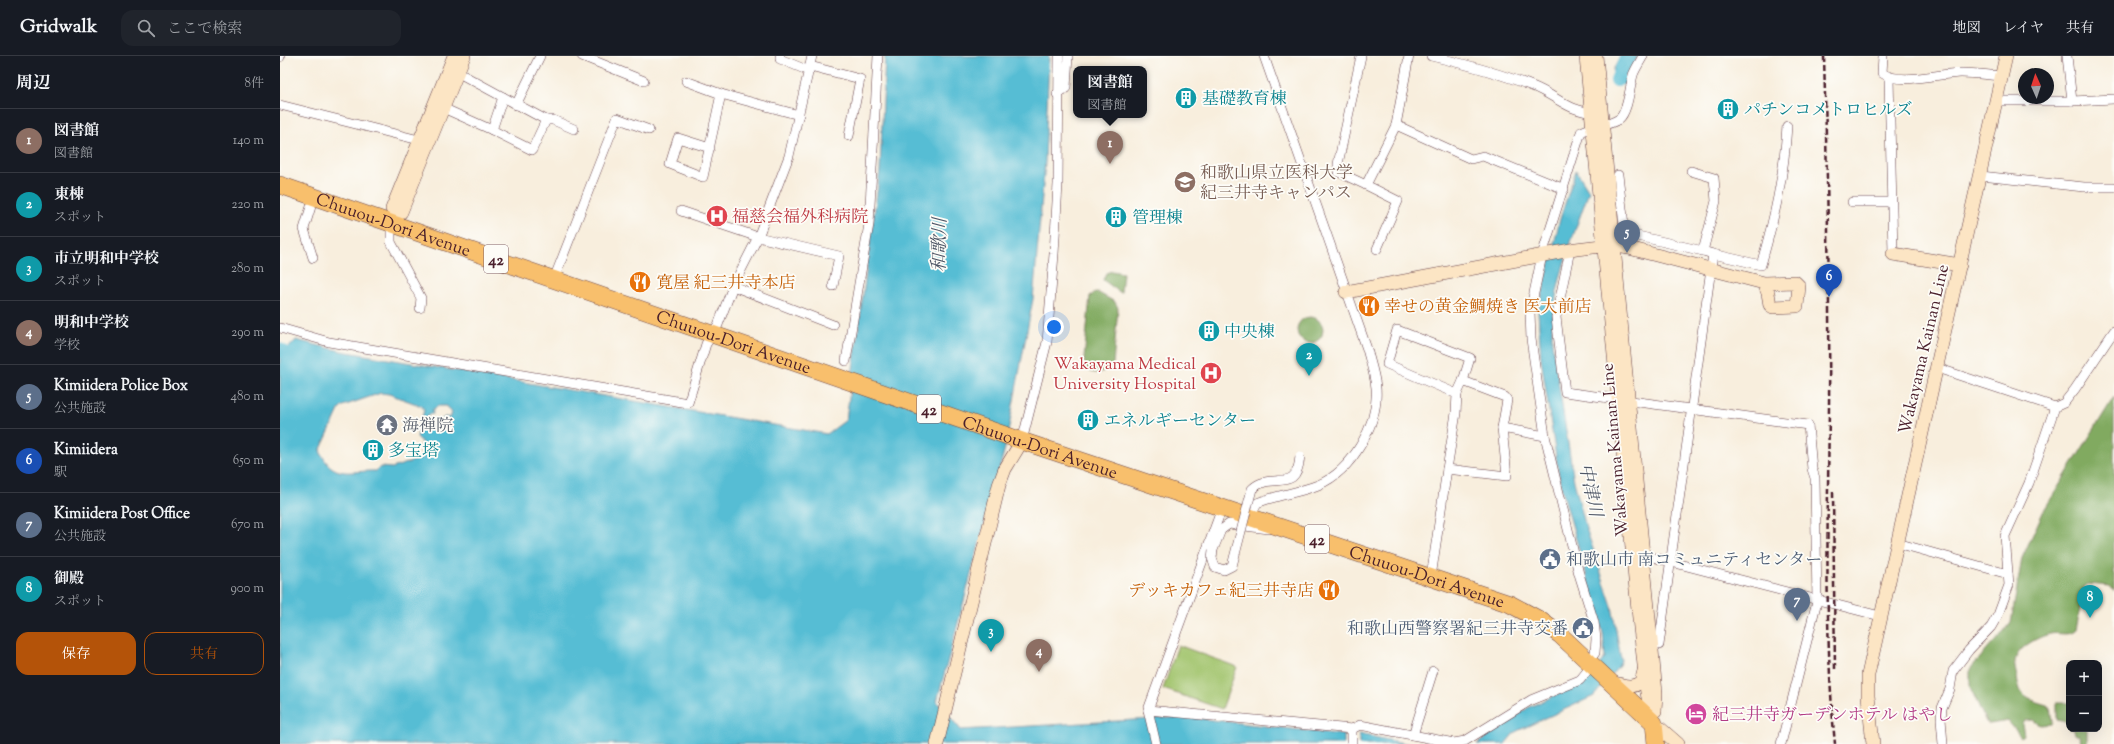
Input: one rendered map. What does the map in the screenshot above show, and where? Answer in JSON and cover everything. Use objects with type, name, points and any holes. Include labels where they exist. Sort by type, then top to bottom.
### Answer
[{"type":"highway","name":"Chuuou-Dori Avenue","points":[[280,185],[1017,439],[1495,598],[1521,609],[1540,620],[1560,635],[1654,723]]},
{"type":"highway","points":[[1654,723],[1656,744]]},
{"type":"main road","points":[[391,223],[392,209],[454,56]]},
{"type":"main road","points":[[391,223],[401,212],[464,56]]},
{"type":"main road","name":"Wakayama Kainan Line","points":[[1586,56],[1597,119]]},
{"type":"main road","name":"Wakayama Kainan Line","points":[[1596,56],[1597,119],[1638,557],[1644,666],[1647,693],[1654,723]]},
{"type":"main road","name":"Wakayama Kainan Line","points":[[1873,744],[1868,696],[1868,675],[1880,616],[1981,176],[2006,56]]},
{"type":"main road","points":[[1346,292],[1573,249],[1609,246],[1764,283]]},
{"type":"main road","points":[[1892,254],[1960,266]]},
{"type":"main road","points":[[937,744],[999,484],[1017,439]]},
{"type":"main road","name":"Wakayama Kainan Line","points":[[1638,557],[1656,693],[1654,723]]},
{"type":"main road","points":[[1610,683],[1627,687],[1638,684],[1642,680],[1644,666]]},
{"type":"main road","points":[[1654,723],[1678,744]]},
{"type":"street","points":[[516,105],[540,56]]},
{"type":"street","points":[[582,56],[644,81]]},
{"type":"street","points":[[280,328],[329,342],[688,403],[706,344],[713,334],[734,286],[758,238],[789,156],[812,56]]},
{"type":"street","points":[[846,361],[869,224],[878,56]]},
{"type":"street","points":[[1017,439],[1047,342],[1058,184],[1057,94],[1059,56]]},
{"type":"street","points":[[1057,94],[1066,88],[1068,56]]},
{"type":"street","points":[[1250,516],[1256,503],[1318,485],[1328,479],[1348,462],[1367,434],[1372,418],[1376,388],[1366,349],[1264,56]]},
{"type":"street","points":[[1361,56],[1338,164],[1338,172],[1398,201],[1377,249]]},
{"type":"street","points":[[1366,185],[1396,125],[1409,56]]},
{"type":"street","points":[[1431,56],[1493,72],[1534,87],[1572,109],[1610,124],[1620,118],[1628,99],[1633,75],[1643,56]]},
{"type":"street","points":[[1883,56],[1882,73],[1889,78],[1904,79],[1961,73],[2002,76]]},
{"type":"street","points":[[2068,56],[2072,101]]},
{"type":"street","points":[[777,57],[810,68],[860,79],[849,136]]},
{"type":"street","points":[[457,72],[546,120],[553,120],[574,129]]},
{"type":"street","points":[[1889,78],[1892,254]]},
{"type":"street","points":[[686,81],[721,94],[799,116]]},
{"type":"street","points":[[710,148],[678,138],[670,164],[703,177],[710,148],[721,94]]},
{"type":"street","points":[[492,130],[502,96]]},
{"type":"street","points":[[1996,101],[2072,101],[2114,99]]},
{"type":"street","points":[[280,105],[420,140]]},
{"type":"street","points":[[443,108],[532,150],[546,120]]},
{"type":"street","points":[[554,279],[617,118],[649,130]]},
{"type":"street","points":[[1149,713],[1352,731],[1360,725],[1454,743],[1466,741],[1531,700],[1580,680],[1591,665],[1595,653],[1596,639],[1594,622],[1578,574],[1546,436],[1532,346],[1530,312],[1581,132],[1597,119]]},
{"type":"street","points":[[1396,125],[1471,159],[1483,156],[1564,189]]},
{"type":"street","points":[[1618,175],[1625,233],[1761,265],[1774,216],[1784,167],[1787,126]]},
{"type":"street","points":[[1691,171],[1714,178],[1716,201],[1703,251]]},
{"type":"street","points":[[1981,176],[2084,187],[2114,187]]},
{"type":"street","points":[[312,258],[304,230],[314,197]]},
{"type":"street","points":[[1852,202],[1892,202]]},
{"type":"street","points":[[681,210],[758,238],[839,256],[833,286]]},
{"type":"street","points":[[391,223],[391,242],[421,298],[420,308]]},
{"type":"street","points":[[1573,249],[1556,317],[1563,390],[1565,392],[1808,425],[1812,470],[1815,478],[1817,601],[1781,744]]},
{"type":"street","points":[[1651,647],[1659,645],[1713,254]]},
{"type":"street","points":[[734,286],[834,325]]},
{"type":"street","points":[[1431,577],[1456,414],[1457,394],[1463,381],[1470,358],[1397,330],[1387,364],[1457,394]]},
{"type":"street","points":[[1937,368],[2055,407],[2064,403],[2114,331]]},
{"type":"street","points":[[1447,468],[1507,476],[1502,428],[1507,400],[1505,397],[1463,381]]},
{"type":"street","points":[[1942,744],[1942,708],[1950,689],[1953,671],[1968,650],[1991,627],[1998,615],[2009,585],[2005,536],[2029,483],[2055,407]]},
{"type":"street","points":[[1502,428],[1546,436]]},
{"type":"street","points":[[1283,527],[1267,530],[1229,524],[1221,530],[1213,550],[1212,558],[1215,567],[1224,570],[1232,566],[1252,489],[1258,484],[1268,481],[1284,481],[1293,478],[1298,472],[1300,456]]},
{"type":"street","points":[[1156,744],[1149,713],[1222,508]]},
{"type":"street","points":[[1897,543],[2008,574]]},
{"type":"street","points":[[1638,557],[1648,556],[1817,601],[1880,616]]},
{"type":"street","points":[[1413,735],[1434,671]]},
{"type":"street","points":[[1352,731],[1352,744]]},
{"type":"green space","points":[[1112,271],[1123,273],[1121,293],[1103,280],[1106,273]]},
{"type":"green space","points":[[1097,292],[1115,302],[1118,308],[1113,364],[1104,371],[1095,373],[1088,369],[1085,365],[1084,359],[1090,296]]},
{"type":"green space","points":[[1310,317],[1319,321],[1323,330],[1319,339],[1310,343],[1301,339],[1297,330],[1301,321]]},
{"type":"green space","points":[[2114,397],[2114,591],[2110,586],[2088,584],[2084,587],[2076,630],[2064,634],[2045,635],[2034,640],[2019,652],[2016,657],[2015,665],[2020,690],[2028,698],[2050,706],[2052,722],[2051,724],[2040,725],[2033,720],[2024,721],[2022,724],[2024,735],[2021,737],[2008,721],[1990,724],[1986,722],[1970,687],[1970,669],[2011,623],[2022,558],[2044,510]]},
{"type":"green space","points":[[1178,645],[1237,667],[1222,709],[1163,689]]},
{"type":"green space","points":[[2057,703],[2066,703],[2066,722],[2057,720]]},
{"type":"green space","points":[[2074,732],[2087,732],[2087,744],[2081,744],[2080,736],[2074,734]]},
{"type":"water","name":"和歌川","points":[[885,56],[1049,56],[1045,162],[1033,299],[1005,448],[937,701],[940,705],[961,730],[1187,717],[1344,735],[1344,744],[280,744],[280,357],[296,340],[341,351],[827,434],[846,420],[880,170]],"holes":[[[381,393],[389,394],[422,406],[424,410],[417,437],[421,441],[422,458],[392,468],[380,467],[376,471],[344,472],[331,467],[320,451],[339,410],[343,406]],[[438,406],[447,406],[452,413],[450,418],[445,417],[439,421],[438,425],[424,424],[424,420],[429,414],[433,414],[432,410]]]},
{"type":"water","points":[[1621,56],[1638,56],[1624,86],[1613,70]]},
{"type":"water","points":[[1576,170],[1589,191],[1559,284],[1555,303],[1552,342],[1574,481],[1586,528],[1612,606],[1621,660],[1618,667],[1594,696],[1515,732],[1505,744],[1477,744],[1529,707],[1581,684],[1605,658],[1603,633],[1560,483],[1541,359],[1538,312],[1560,219]]},
{"type":"water","points":[[1359,734],[1409,744],[1359,744]]},
{"type":"waterway","name":"中津川","points":[[1617,80],[1627,56]]},
{"type":"waterway","points":[[280,350],[296,359]]},
{"type":"railway","points":[[1824,56],[1829,318],[1828,617],[1829,659],[1835,744]]},
{"type":"railway","points":[[1833,492],[1835,670]]},
{"type":"place","name":"基礎教育棟","points":[[1186,98]]},
{"type":"place","name":"パチンコメトロヒルズ","points":[[1728,109]]},
{"type":"place","name":"図書館","points":[[1110,164]]},
{"type":"place","name":"和歌山県立医科大学 紀三井寺キャンパス","points":[[1185,182]]},
{"type":"place","name":"福慈会福外科病院","points":[[717,216]]},
{"type":"place","name":"管理棟","points":[[1116,217]]},
{"type":"place","name":"Kimiidera Police Box","points":[[1627,253]]},
{"type":"place","name":"寛屋 紀三井寺本店","points":[[640,282]]},
{"type":"place","name":"Kimiidera","points":[[1829,297]]},
{"type":"place","name":"幸せの黄金鯛焼き 医大前店","points":[[1369,306]]},
{"type":"place","name":"中央棟","points":[[1209,331]]},
{"type":"place","name":"Wakayama Medical University Hospital","points":[[1211,373]]},
{"type":"place","name":"東棟","points":[[1309,376]]},
{"type":"place","name":"エネルギーセンター","points":[[1088,420]]},
{"type":"place","name":"海禅院","points":[[387,425]]},
{"type":"place","name":"多宝塔","points":[[373,450]]},
{"type":"place","name":"和歌山市 南コミュニティセンター","points":[[1550,559]]},
{"type":"place","name":"デッキカフェ紀三井寺店","points":[[1329,590]]},
{"type":"place","name":"御殿","points":[[2090,618]]},
{"type":"place","name":"Kimiidera Post Office","points":[[1797,621]]},
{"type":"place","name":"和歌山西警察署紀三井寺交番","points":[[1583,628]]},
{"type":"place","name":"市立明和中学校","points":[[991,652]]},
{"type":"place","name":"明和中学校","points":[[1039,672]]},
{"type":"place","name":"紀三井寺ガーデンホテル はやし","points":[[1696,714]]}]
